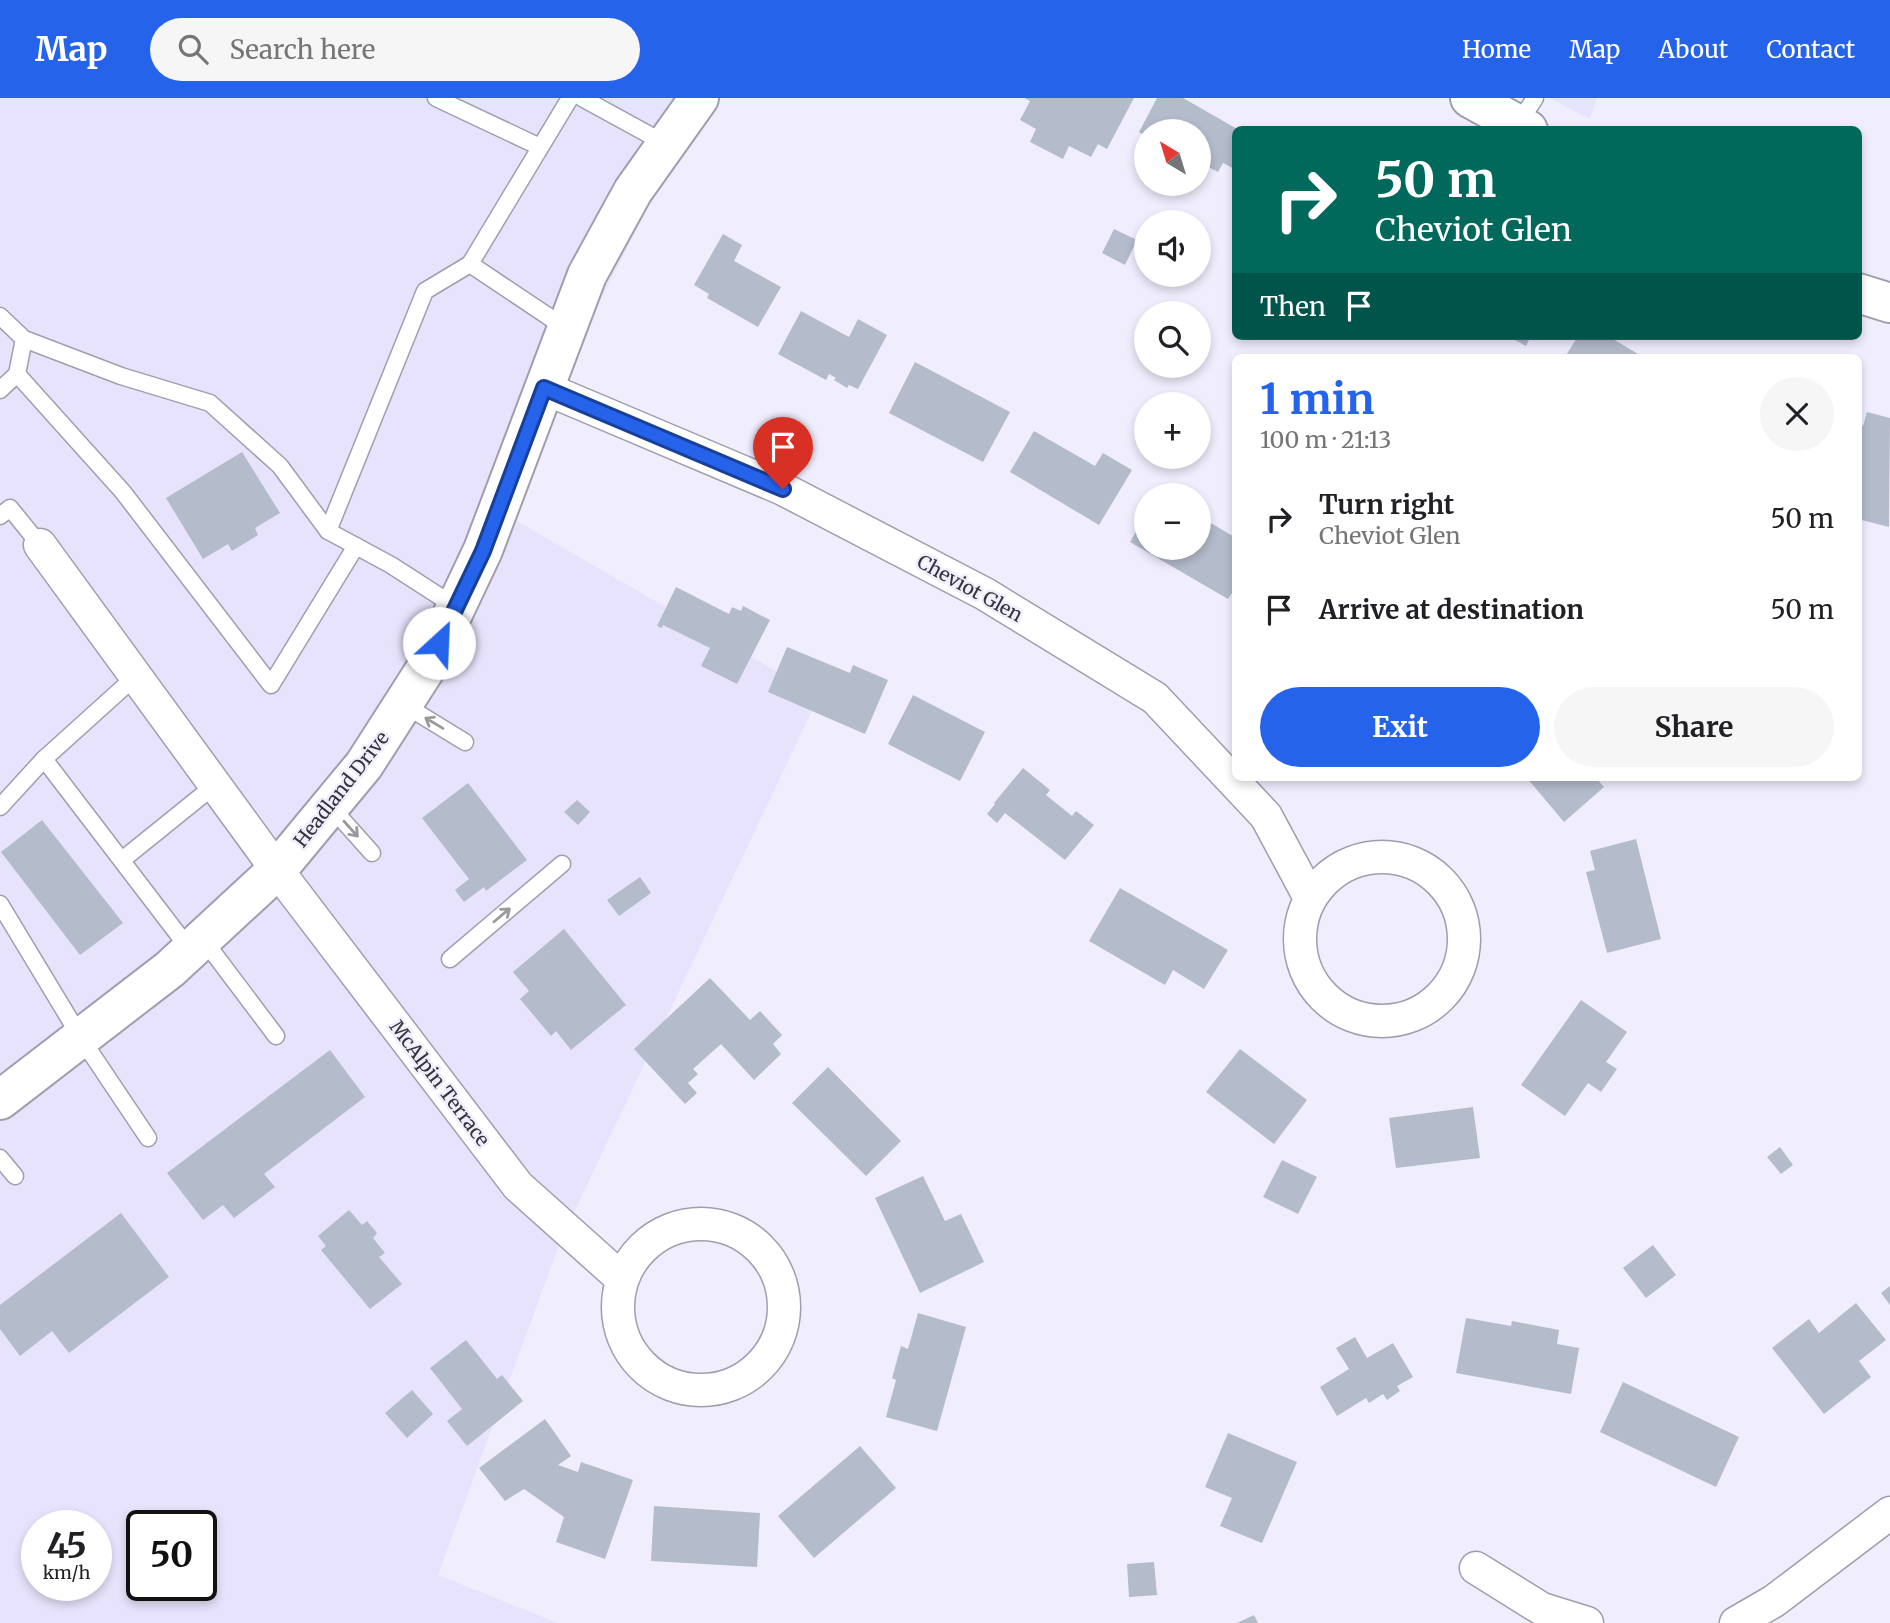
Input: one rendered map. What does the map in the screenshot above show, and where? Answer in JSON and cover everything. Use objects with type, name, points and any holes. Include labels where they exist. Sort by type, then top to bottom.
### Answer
[{"type":"main road","name":"Headland Drive","points":[[0,1100],[170,969],[277,870],[364,765],[430,662],[483,551],[587,275],[633,191],[699,98]]},
{"type":"main road","points":[[1470,98],[1527,117]]},
{"type":"main road","points":[[1862,294],[1890,303]]},
{"type":"street","name":"Cheviot Glen","points":[[544,388],[783,489],[985,594],[1155,698],[1232,780]]},
{"type":"street","name":"McAlpin Terrace","points":[[40,545],[277,870],[518,1186],[622,1279]]},
{"type":"street","name":"Cheviot Glen","points":[[1233,781],[1266,816],[1310,898]]},
{"type":"street","points":[[1381,856],[1403,859],[1423,867],[1440,880],[1453,897],[1461,917],[1464,938],[1461,959],[1453,979],[1440,997],[1403,1018],[1382,1021],[1361,1019],[1341,1010],[1323,998],[1310,981],[1302,960],[1299,939],[1302,918],[1310,898],[1323,881],[1340,868],[1360,859],[1381,856]]},
{"type":"street","points":[[708,1224],[730,1229],[749,1239],[765,1253],[777,1271],[783,1293],[784,1314],[779,1336],[769,1355],[755,1371],[736,1383],[715,1390],[672,1386],[653,1376],[637,1361],[625,1343],[618,1322],[622,1279],[632,1259],[665,1231],[686,1225],[708,1224]]},
{"type":"street","points":[[1736,1623],[1774,1601],[1890,1513]]},
{"type":"street","points":[[1476,1568],[1542,1609],[1587,1623]]},
{"type":"lane","points":[[436,98],[540,147]]},
{"type":"lane","points":[[328,531],[425,291],[470,264],[569,98]]},
{"type":"lane","points":[[582,98],[666,144]]},
{"type":"lane","points":[[470,264],[567,329]]},
{"type":"lane","points":[[0,316],[24,339],[121,376],[210,402],[280,466],[328,531],[391,565],[456,607]]},
{"type":"lane","points":[[0,390],[17,374],[24,339]]},
{"type":"lane","points":[[17,374],[123,492],[271,685],[356,546]]},
{"type":"lane","points":[[3,507],[40,545]]},
{"type":"lane","points":[[0,807],[44,759],[136,676]]},
{"type":"lane","points":[[403,704],[465,741]]},
{"type":"lane","points":[[44,759],[122,860],[201,940],[276,1036]]},
{"type":"lane","points":[[122,860],[215,785]]},
{"type":"lane","points":[[330,806],[372,853]]},
{"type":"lane","points":[[450,959],[562,864]]},
{"type":"lane","points":[[0,904],[81,1038],[148,1138]]},
{"type":"lane","points":[[0,1158],[15,1176]]},
{"type":"shaded area","points":[[0,98],[705,98],[493,507],[819,696],[561,1240],[438,1575],[558,1623],[0,1623]]},
{"type":"shaded area","points":[[1549,98],[1597,98],[1590,119]]},
{"type":"building","points":[[1024,98],[1134,98],[1107,149],[1098,144],[1091,157],[1069,146],[1063,159],[1030,142],[1036,129],[1020,120],[1030,101]]},
{"type":"building","points":[[1157,98],[1183,98],[1232,126],[1232,168],[1223,163],[1218,172],[1211,168],[1211,119],[1146,119]]},
{"type":"building","points":[[1114,229],[1134,239],[1134,246],[1125,265],[1102,253]]},
{"type":"building","points":[[723,234],[742,245],[734,261],[781,287],[758,327],[707,298],[709,294],[694,285]]},
{"type":"building","points":[[801,311],[849,337],[858,319],[887,335],[858,389],[849,385],[847,388],[829,374],[826,380],[778,354]]},
{"type":"building","points":[[1515,340],[1529,340],[1526,346]]},
{"type":"building","points":[[1576,340],[1615,340],[1638,354],[1567,354]]},
{"type":"building","points":[[915,362],[1010,412],[983,462],[889,413]]},
{"type":"building","points":[[1867,412],[1890,418],[1889,527],[1862,520],[1863,426]]},
{"type":"building","points":[[1034,431],[1095,466],[1103,453],[1132,470],[1099,525],[1010,472]]},
{"type":"building","points":[[242,452],[280,513],[255,528],[258,535],[232,551],[228,544],[203,559],[166,498]]},
{"type":"building","points":[[1211,523],[1232,536],[1232,593],[1228,599],[1161,560],[1211,560]]},
{"type":"building","points":[[676,587],[729,614],[732,607],[741,611],[743,606],[770,620],[737,684],[701,666],[710,648],[663,625],[662,628],[657,626]]},
{"type":"building","points":[[787,647],[850,673],[853,665],[888,680],[865,734],[768,692]]},
{"type":"building","points":[[913,695],[985,732],[960,781],[888,744]]},
{"type":"building","points":[[1023,768],[1050,790],[1046,795],[1072,816],[1076,811],[1094,825],[1065,860],[1005,813],[997,823],[987,814]]},
{"type":"building","points":[[1529,781],[1599,781],[1604,787],[1564,822]]},
{"type":"building","points":[[468,783],[527,860],[486,891],[484,887],[464,902],[455,890],[469,879],[422,818]]},
{"type":"building","points":[[577,800],[590,812],[578,825],[564,812]]},
{"type":"building","points":[[42,820],[123,923],[80,955],[1,852]]},
{"type":"building","points":[[1636,839],[1661,939],[1607,953],[1586,872],[1595,870],[1590,851]]},
{"type":"building","points":[[640,877],[651,893],[619,916],[607,900]]},
{"type":"building","points":[[1120,888],[1228,950],[1204,989],[1173,970],[1165,985],[1089,941]]},
{"type":"building","points":[[564,929],[626,1005],[571,1050],[556,1031],[551,1036],[520,999],[529,991],[513,972]]},
{"type":"building","points":[[710,978],[750,1020],[760,1011],[782,1035],[773,1044],[781,1054],[754,1080],[721,1044],[693,1069],[698,1074],[688,1083],[697,1093],[685,1104],[634,1049]]},
{"type":"building","points":[[1581,1000],[1627,1032],[1606,1062],[1617,1069],[1601,1092],[1588,1083],[1565,1116],[1521,1085]]},
{"type":"building","points":[[1240,1049],[1307,1100],[1274,1144],[1206,1092]]},
{"type":"building","points":[[330,1050],[365,1097],[264,1174],[275,1187],[234,1218],[223,1205],[203,1220],[167,1173]]},
{"type":"building","points":[[828,1067],[901,1141],[866,1176],[792,1103]]},
{"type":"building","points":[[1473,1107],[1480,1158],[1396,1168],[1389,1118]]},
{"type":"building","points":[[1780,1147],[1793,1165],[1781,1174],[1767,1157]]},
{"type":"building","points":[[1282,1160],[1317,1177],[1298,1214],[1263,1197]]},
{"type":"building","points":[[923,1176],[945,1221],[961,1214],[984,1262],[920,1293],[875,1198]]},
{"type":"building","points":[[349,1210],[362,1225],[367,1221],[377,1233],[373,1238],[385,1253],[379,1257],[402,1284],[370,1309],[321,1250],[326,1246],[318,1236]]},
{"type":"building","points":[[121,1213],[169,1277],[69,1353],[52,1331],[20,1356],[0,1329],[0,1305]]},
{"type":"building","points":[[1653,1245],[1676,1275],[1646,1298],[1623,1268]]},
{"type":"building","points":[[1890,1286],[1890,1305],[1881,1293]]},
{"type":"building","points":[[1856,1303],[1886,1340],[1859,1361],[1871,1377],[1824,1414],[1772,1348],[1809,1319],[1819,1333]]},
{"type":"building","points":[[918,1313],[966,1327],[937,1431],[886,1417],[896,1380],[892,1378],[901,1346],[908,1349]]},
{"type":"building","points":[[1466,1318],[1511,1326],[1512,1321],[1559,1330],[1557,1344],[1579,1348],[1571,1394],[1456,1373]]},
{"type":"building","points":[[1355,1337],[1367,1358],[1393,1343],[1413,1377],[1397,1386],[1400,1391],[1387,1400],[1383,1394],[1369,1403],[1366,1398],[1337,1416],[1320,1387],[1349,1369],[1336,1348]]},
{"type":"building","points":[[466,1340],[497,1379],[502,1375],[523,1401],[467,1446],[447,1421],[462,1409],[430,1368]]},
{"type":"building","points":[[1623,1382],[1739,1437],[1716,1487],[1600,1432]]},
{"type":"building","points":[[412,1390],[433,1414],[407,1438],[385,1413]]},
{"type":"building","points":[[545,1419],[571,1456],[558,1465],[578,1472],[581,1462],[633,1480],[605,1559],[556,1542],[564,1517],[524,1489],[505,1501],[479,1468]]},
{"type":"building","points":[[1228,1433],[1297,1462],[1262,1543],[1220,1526],[1232,1498],[1205,1487]]},
{"type":"building","points":[[860,1446],[896,1488],[814,1558],[778,1516]]},
{"type":"building","points":[[654,1506],[760,1513],[757,1567],[651,1561]]},
{"type":"building","points":[[1154,1562],[1157,1595],[1129,1597],[1127,1564]]},
{"type":"building","points":[[1254,1615],[1258,1623],[1237,1623]]},
{"type":"route","points":[[439,643],[483,551],[544,388],[783,489]]}]
